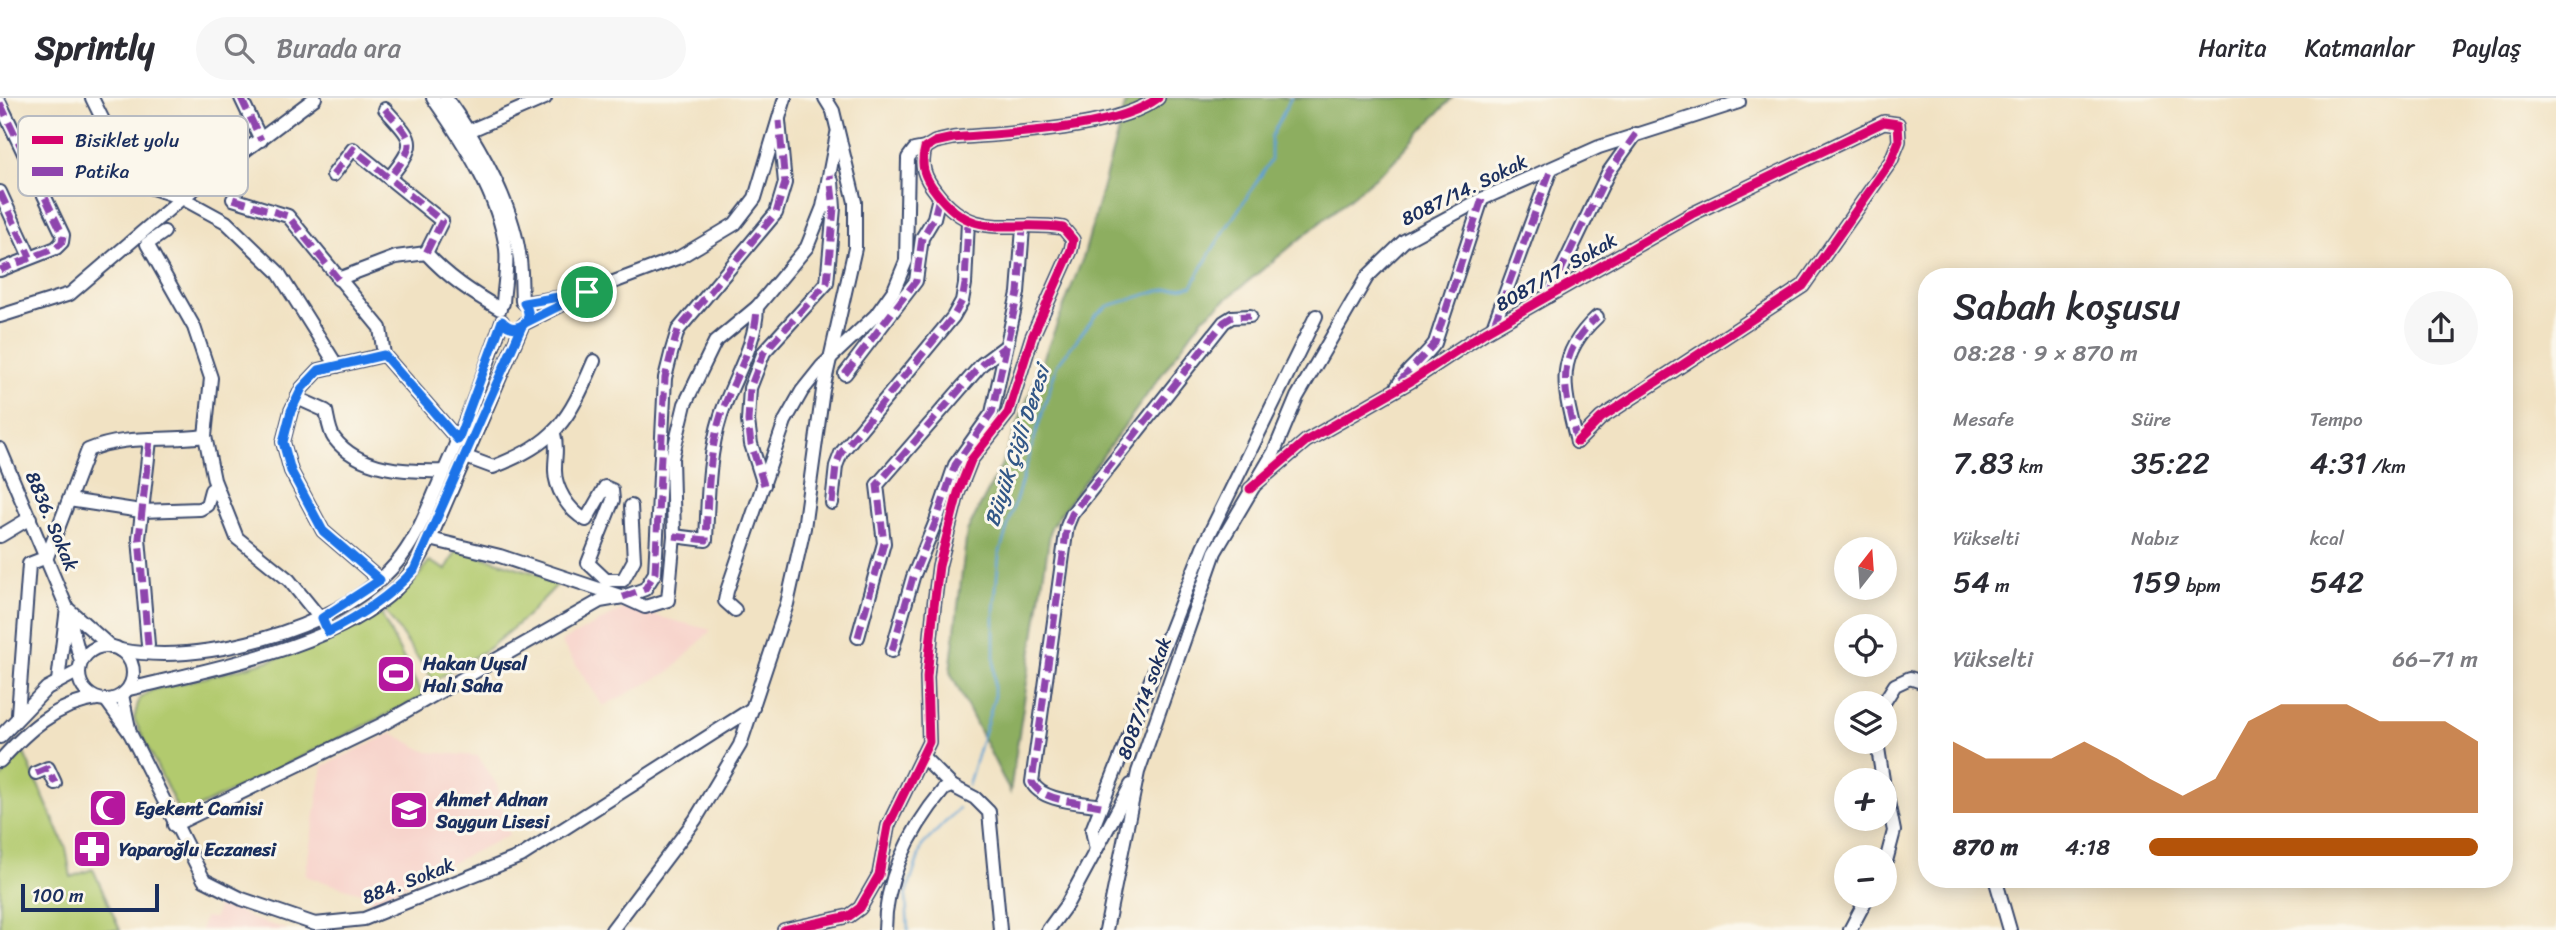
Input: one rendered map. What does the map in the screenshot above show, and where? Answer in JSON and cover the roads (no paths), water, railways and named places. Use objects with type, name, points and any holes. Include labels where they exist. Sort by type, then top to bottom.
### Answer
[{"type":"street","points":[[92,98],[101,116]]},
{"type":"street","points":[[241,98],[261,140]]},
{"type":"street","points":[[248,150],[315,98]]},
{"type":"street","points":[[0,737],[18,714],[80,666],[94,649],[116,648],[158,656],[230,648],[289,631],[322,618],[380,580],[401,558],[416,536],[458,440],[502,311],[506,250],[496,212],[464,133],[433,98]]},
{"type":"street","points":[[0,761],[53,713],[77,702],[101,700],[262,655],[328,632],[358,617],[396,590],[414,570],[430,539],[528,311],[523,302],[519,254],[509,212],[446,98]]},
{"type":"street","points":[[464,133],[545,98]]},
{"type":"street","points":[[426,253],[443,271],[502,311],[513,328],[587,292],[680,257],[736,224],[755,198],[785,98]]},
{"type":"street","points":[[612,930],[695,820],[740,745],[787,604],[804,528],[823,390],[855,247],[855,202],[832,111],[825,98]]},
{"type":"street","points":[[735,610],[725,601],[727,591],[785,421],[802,391],[832,355],[876,315],[894,290],[906,261],[908,158],[914,150],[953,138],[1117,117],[1147,106],[1158,98]]},
{"type":"street","name":"8087/14. Sokak","points":[[1250,489],[1273,452],[1297,397],[1367,277],[1404,241],[1482,199],[1599,147],[1739,102]]},
{"type":"street","points":[[0,103],[18,141]]},
{"type":"street","points":[[384,109],[408,135],[410,144],[408,155],[390,177]]},
{"type":"street","points":[[174,825],[380,726],[600,601],[645,589],[655,573],[665,378],[678,330],[776,213],[785,183],[779,121]]},
{"type":"street","name":"8087/17. Sokak","points":[[1250,489],[1306,441],[1395,390],[1493,328],[1692,214],[1884,122],[1898,124],[1899,141],[1891,161],[1803,286],[1601,418],[1577,442],[1565,393],[1567,363],[1577,336],[1597,317]]},
{"type":"street","points":[[430,539],[500,556],[623,597],[645,607],[668,600],[674,536],[672,458],[685,404],[715,342],[757,307],[807,247],[823,207],[837,134]]},
{"type":"street","points":[[1548,296],[1608,173],[1636,134]]},
{"type":"street","points":[[784,930],[832,922],[860,908],[879,875],[888,827],[929,742],[927,677],[939,566],[958,493],[971,460],[1008,413],[1032,337],[1073,240],[1063,228],[984,226],[968,221],[939,197],[922,169],[925,148]]},
{"type":"street","points":[[333,175],[353,149],[442,220],[426,253]]},
{"type":"street","points":[[1493,328],[1550,169]]},
{"type":"street","points":[[764,485],[751,444],[748,421],[750,388],[764,352],[827,283],[834,208],[830,176]]},
{"type":"street","points":[[0,192],[30,257]]},
{"type":"street","points":[[0,270],[56,248],[62,242],[63,235],[44,196]]},
{"type":"street","points":[[176,196],[226,222],[278,272],[337,366]]},
{"type":"street","points":[[0,316],[70,294],[185,196]]},
{"type":"street","points":[[845,374],[916,281],[922,238],[934,218],[939,197]]},
{"type":"street","points":[[233,198],[288,216],[380,328],[384,355],[458,440]]},
{"type":"street","points":[[1395,390],[1407,371],[1424,358],[1436,343],[1482,199]]},
{"type":"street","points":[[832,503],[836,466],[841,453],[953,317],[962,300],[968,221]]},
{"type":"street","points":[[892,651],[913,577],[955,465],[992,413],[1018,293],[1023,228]]},
{"type":"street","points":[[164,232],[147,244],[194,327],[211,378],[205,436],[216,487],[237,538],[289,580],[322,618],[328,632]]},
{"type":"street","points":[[338,279],[396,257],[426,253]]},
{"type":"street","points":[[502,311],[514,299],[523,302],[587,292]]},
{"type":"street","points":[[674,536],[706,540],[710,462],[721,416],[757,332],[757,307]]},
{"type":"street","points":[[1101,806],[1047,795],[1032,782],[1067,526],[1072,514],[1224,322],[1232,317],[1250,316]]},
{"type":"street","points":[[1096,849],[1093,830],[1101,806],[1203,547],[1316,316]]},
{"type":"street","points":[[858,637],[884,543],[877,485],[982,364],[1006,346]]},
{"type":"street","points":[[380,580],[323,531],[291,471],[283,442],[302,388],[319,370],[384,355]]},
{"type":"street","points":[[466,457],[493,467],[521,456],[554,434],[570,413],[594,361]]},
{"type":"street","points":[[297,398],[326,411],[333,437],[361,461],[412,471],[445,471]]},
{"type":"street","points":[[554,434],[558,447],[555,469],[569,507],[586,520],[605,487],[612,490],[612,500],[588,563],[606,580],[623,580],[634,560],[631,506]]},
{"type":"street","points":[[18,714],[29,564],[47,557],[88,450],[123,438],[150,440],[205,436]]},
{"type":"street","points":[[148,645],[140,570],[141,511],[150,440]]},
{"type":"street","name":"8836. Sokak","points":[[0,449],[67,608],[80,666]]},
{"type":"street","points":[[69,500],[141,511],[202,509],[211,490],[216,487]]},
{"type":"street","name":"8087/14 sokak","points":[[1106,930],[1138,772],[1215,552],[1250,489]]},
{"type":"street","points":[[0,536],[30,518]]},
{"type":"street","points":[[67,608],[127,656],[133,672],[125,692]]},
{"type":"street","points":[[58,681],[67,608]]},
{"type":"street","points":[[80,666],[83,688],[101,700]]},
{"type":"street","points":[[1891,691],[1895,685],[1910,678],[1918,681]]},
{"type":"street","name":"884. Sokak","points":[[125,692],[130,733]]},
{"type":"street","name":"884. Sokak","points":[[101,700],[130,733],[204,880],[242,899],[314,927],[364,919],[521,856],[752,709]]},
{"type":"street","points":[[922,756],[952,786],[975,798],[989,811],[1000,930]]},
{"type":"street","points":[[36,772],[48,768],[55,783]]},
{"type":"street","points":[[1048,930],[1067,904],[1138,772]]},
{"type":"street","points":[[885,930],[885,911],[907,839],[938,797],[952,786]]},
{"type":"street","points":[[1998,888],[2010,930]]},
{"type":"street","points":[[1850,930],[1862,908]]},
{"type":"waterway","name":"Büyük Çiğli Deresi","points":[[968,785],[994,699],[994,611],[999,555],[1057,365],[1096,315],[1108,306],[1158,291],[1192,286],[1212,250],[1271,160],[1271,137],[1291,98]]},
{"type":"waterway","name":"Büyük Çiğli Deresi","points":[[908,930],[906,896],[922,846],[959,808]]},
{"type":"place","name":"Hakan Uysal Halı Saha","points":[[396,674]]},
{"type":"place","name":"Egekent Camisi","points":[[108,808]]},
{"type":"place","name":"Ahmet Adnan Saygun Lisesi","points":[[409,810]]},
{"type":"place","name":"Yaparoğlu Eczanesi","points":[[92,849]]}]
